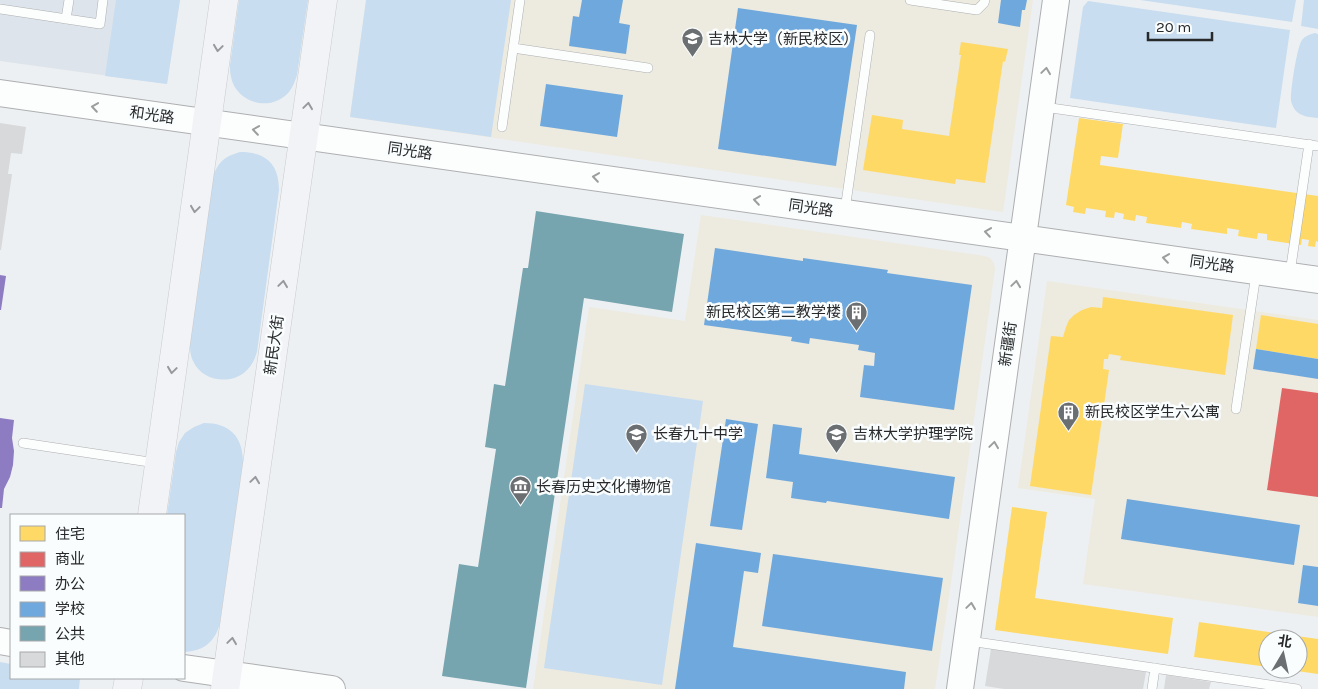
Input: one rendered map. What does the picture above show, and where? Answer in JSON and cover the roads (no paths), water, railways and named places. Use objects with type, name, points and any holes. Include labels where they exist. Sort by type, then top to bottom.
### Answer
[{"type":"main road","points":[[152,514],[224,0]]},
{"type":"main road","name":"新民大街","points":[[226,681],[323,0]]},
{"type":"street","name":"新疆街","points":[[960,689],[1056,0]]},
{"type":"street","name":"和光路","points":[[0,93],[304,136]]},
{"type":"street","name":"同光路","points":[[304,136],[1318,280]]},
{"type":"street","points":[[185,668],[226,681],[332,689]]},
{"type":"lane","points":[[66,19],[69,0]]},
{"type":"lane","points":[[0,9],[100,24],[103,0]]},
{"type":"lane","points":[[502,127],[520,0]]},
{"type":"lane","points":[[910,0],[977,10],[984,3],[984,0]]},
{"type":"lane","points":[[844,212],[870,35]]},
{"type":"lane","points":[[513,48],[648,68]]},
{"type":"lane","points":[[1041,106],[1313,145],[1290,276]]},
{"type":"lane","points":[[1236,409],[1256,271]]},
{"type":"lane","points":[[23,443],[159,463]]},
{"type":"lane","points":[[967,641],[1297,689]]},
{"type":"lane","points":[[1152,689],[1155,668]]},
{"type":"place","name":"吉林大学（新民校区）","points":[[692,58]]},
{"type":"place","name":"新民校区第二教学楼","points":[[857,331]]},
{"type":"place","name":"新民校区学生六公寓","points":[[1069,431]]},
{"type":"place","name":"长春九十中学","points":[[637,453]]},
{"type":"place","name":"吉林大学护理学院","points":[[837,453]]},
{"type":"place","name":"长春历史文化博物馆","points":[[520,506]]}]
